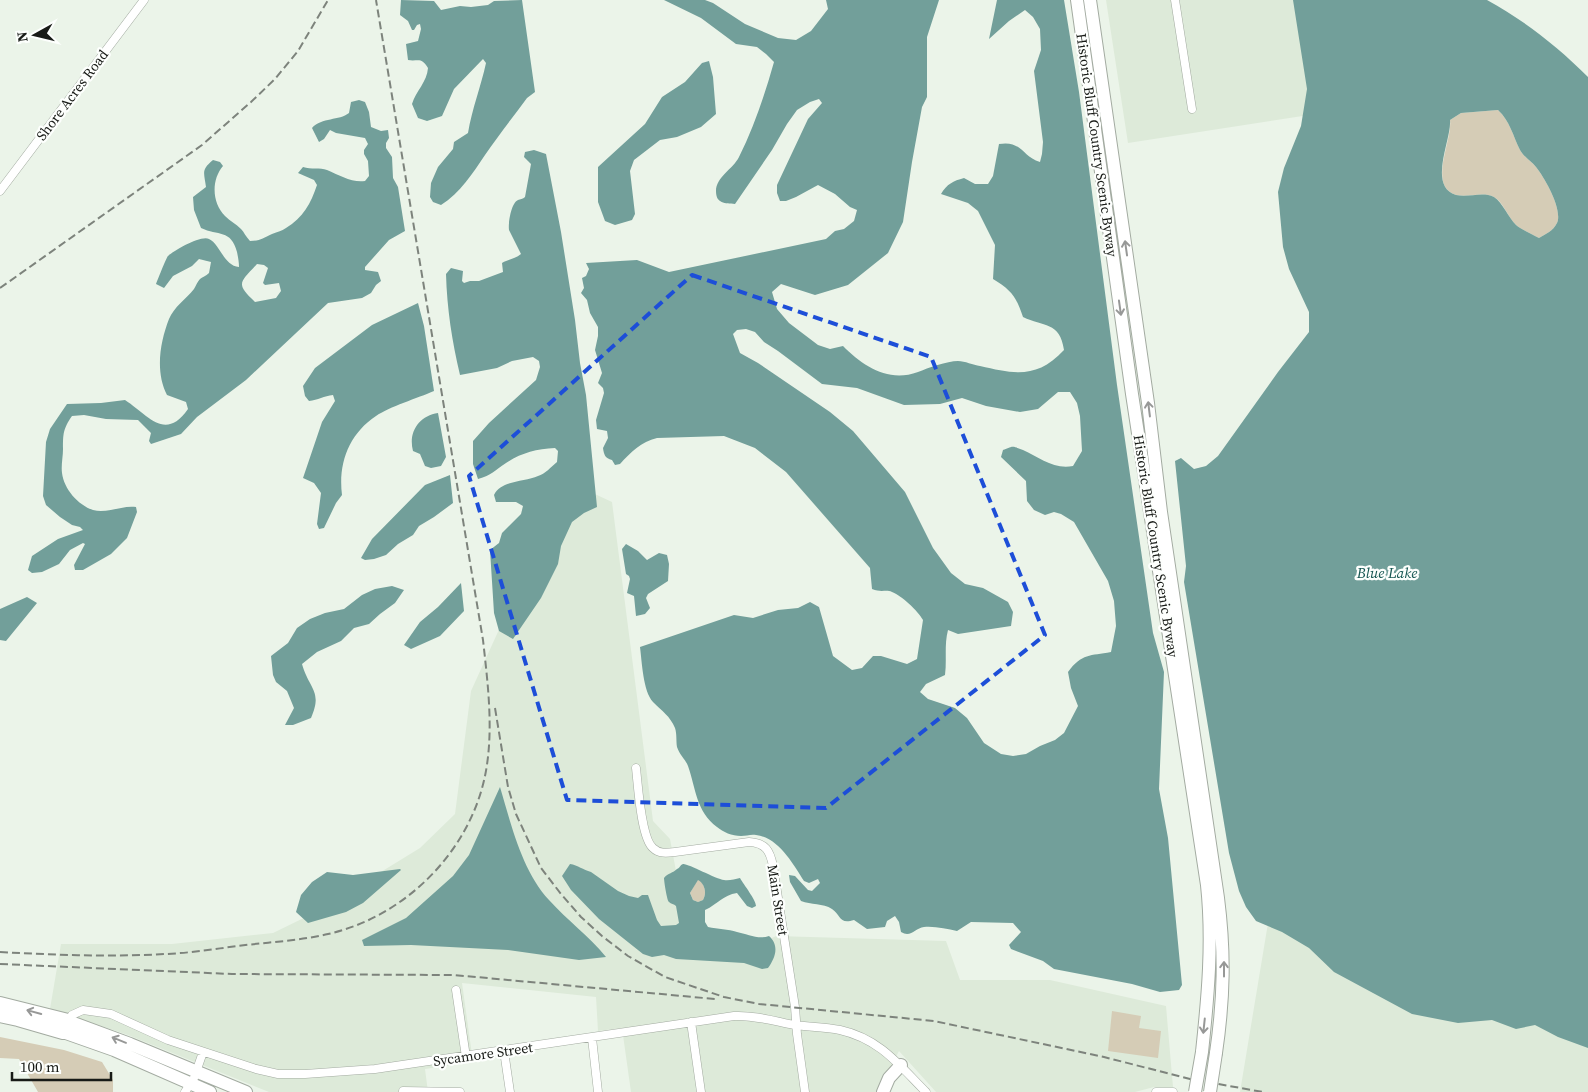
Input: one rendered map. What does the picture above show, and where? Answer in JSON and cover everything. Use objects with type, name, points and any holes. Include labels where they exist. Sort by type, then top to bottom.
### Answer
[{"type":"highway","points":[[0,1004],[66,1026]]},
{"type":"highway","points":[[0,1015],[66,1026]]},
{"type":"main road","name":"Historic Bluff Country Scenic Byway","points":[[1077,0],[1131,384],[1207,885],[1210,915],[1210,956],[1202,1052],[1195,1092]]},
{"type":"main road","name":"Historic Bluff Country Scenic Byway","points":[[1090,0],[1148,403],[1160,512],[1222,932],[1223,998],[1210,1092]]},
{"type":"main road","points":[[66,1026],[159,1070],[192,1081],[246,1092]]},
{"type":"main road","points":[[66,1026],[192,1081],[210,1092]]},
{"type":"main road","points":[[883,1092],[889,1078],[901,1065]]},
{"type":"street","name":"Shore Acres Road","points":[[0,191],[144,0]]},
{"type":"street","points":[[1175,0],[1192,109]]},
{"type":"street","name":"Main Street","points":[[636,768],[645,832],[652,847],[658,852],[675,852],[749,842],[760,844],[768,851],[773,866],[806,1092]]},
{"type":"street","points":[[456,990],[466,1057]]},
{"type":"street","name":"Sycamore Street","points":[[66,1026],[72,1015],[83,1010],[111,1014],[168,1040],[256,1069],[278,1074],[305,1074],[375,1069],[466,1057],[743,1015],[796,1025],[838,1030],[859,1036],[879,1046],[901,1065],[926,1092]]},
{"type":"street","points":[[691,1022],[701,1092]]},
{"type":"street","points":[[592,1038],[598,1092]]},
{"type":"street","points":[[504,1051],[510,1092]]},
{"type":"street","points":[[192,1081],[203,1052]]},
{"type":"street","points":[[403,1092],[460,1092]]},
{"type":"street","points":[[1156,1092],[1173,1092]]},
{"type":"highlighted area","points":[[692,275],[931,357],[1045,635],[826,808],[567,800],[469,476]]},
{"type":"shaded area","points":[[1106,0],[1334,0],[1348,109],[1128,143]]},
{"type":"shaded area","points":[[1498,110],[1508,124],[1522,152],[1544,179],[1558,210],[1555,226],[1547,234],[1539,238],[1516,225],[1500,202],[1494,197],[1489,195],[1456,195],[1448,190],[1443,182],[1443,162],[1450,120],[1461,113]]},
{"type":"shaded area","points":[[569,482],[612,502],[653,821],[670,839],[691,935],[751,948],[776,936],[946,941],[960,980],[1050,980],[1166,1006],[1173,1087],[1154,1087],[1135,1092],[936,1092],[899,1051],[877,1092],[631,1092],[622,1028],[598,1031],[596,997],[462,983],[473,1062],[425,1069],[428,1092],[269,1092],[128,1035],[50,1009],[61,944],[172,944],[273,933],[314,913],[420,848],[455,814],[471,691]]},
{"type":"shaded area","points":[[698,879],[704,886],[705,892],[703,900],[698,902],[693,900],[690,893]]},
{"type":"shaded area","points":[[1273,893],[1588,1007],[1588,1092],[1240,1092]]},
{"type":"shaded area","points":[[1112,1011],[1141,1016],[1139,1028],[1161,1031],[1158,1058],[1108,1051]]},
{"type":"shaded area","points":[[0,1037],[64,1050],[102,1062],[113,1080],[113,1092],[38,1092],[19,1059],[0,1058]]},
{"type":"water","points":[[401,0],[434,1],[441,10],[460,6],[488,5],[494,1],[522,0],[535,92],[527,98],[466,182],[441,205],[433,202],[430,197],[431,183],[438,167],[453,149],[454,142],[468,133],[486,63],[483,59],[454,89],[442,116],[427,121],[418,118],[412,104],[426,78],[428,68],[421,61],[408,60],[406,44],[418,41],[421,29],[420,24],[412,30],[408,21],[400,15]]},
{"type":"water","points":[[664,0],[705,0],[713,3],[745,24],[778,38],[796,40],[811,31],[828,9],[826,0],[939,0],[927,37],[927,97],[922,107],[903,222],[888,253],[848,285],[815,295],[781,284],[772,292],[777,309],[789,323],[818,345],[830,349],[843,346],[868,366],[886,374],[907,375],[954,361],[1004,371],[1025,372],[1044,366],[1064,350],[1059,334],[1050,326],[1023,317],[1012,294],[993,279],[995,245],[978,211],[968,203],[941,194],[951,183],[964,178],[975,184],[988,184],[993,176],[999,144],[1013,144],[1029,157],[1040,162],[1043,142],[1034,71],[1041,50],[1040,29],[1033,17],[1025,10],[989,39],[997,0],[1064,0],[1079,92],[1117,385],[1153,633],[1164,672],[1159,789],[1168,838],[1182,985],[1179,990],[1160,992],[1132,984],[1054,969],[1043,961],[1011,949],[1009,945],[1021,932],[1013,923],[971,922],[957,931],[937,927],[924,927],[904,934],[901,932],[899,922],[895,916],[887,921],[885,927],[867,929],[854,920],[843,920],[835,911],[828,907],[801,901],[790,882],[789,875],[795,876],[808,890],[812,891],[820,883],[818,879],[809,883],[804,881],[790,860],[772,841],[754,835],[738,836],[725,832],[710,821],[701,807],[688,766],[677,747],[675,728],[668,717],[653,702],[647,691],[640,647],[734,615],[753,618],[778,610],[798,608],[810,602],[819,607],[833,656],[852,670],[862,668],[873,656],[881,656],[907,664],[917,659],[923,620],[900,596],[890,591],[872,589],[870,568],[786,472],[755,448],[724,436],[657,438],[637,448],[620,464],[615,465],[604,454],[603,448],[608,438],[607,431],[597,429],[596,420],[604,393],[603,388],[598,383],[602,373],[595,350],[598,327],[590,313],[587,300],[581,293],[584,288],[582,278],[586,276],[589,269],[586,263],[637,260],[669,272],[826,239],[835,231],[844,229],[854,221],[857,210],[850,207],[835,194],[818,185],[786,201],[780,201],[777,193],[777,185],[808,119],[822,103],[819,99],[797,110],[735,204],[719,201],[716,195],[717,186],[739,157],[759,110],[774,62],[757,47],[736,44],[701,18]],"holes":[[[746,329],[755,332],[764,342],[822,384],[857,388],[904,405],[940,404],[962,398],[986,406],[1020,412],[1038,409],[1058,392],[1070,392],[1077,403],[1080,416],[1082,451],[1073,466],[1053,465],[1014,447],[1003,450],[1001,457],[1026,481],[1027,501],[1034,510],[1045,515],[1054,512],[1061,514],[1074,522],[1108,581],[1114,601],[1116,626],[1111,652],[1082,658],[1068,672],[1071,688],[1078,706],[1064,733],[1055,740],[1026,754],[1013,756],[1001,754],[984,743],[967,718],[955,708],[928,699],[920,692],[926,684],[945,675],[948,630],[958,634],[1011,626],[1013,612],[1008,602],[983,588],[965,584],[951,573],[933,548],[905,492],[853,431],[830,412],[758,363],[740,353],[733,334],[737,330]]]},
{"type":"water","name":"Blue Lake","points":[[1293,0],[1487,0],[1540,35],[1588,77],[1588,1048],[1558,1037],[1535,1025],[1516,1029],[1492,1020],[1458,1023],[1412,1014],[1334,972],[1309,948],[1282,932],[1256,921],[1246,907],[1239,891],[1229,853],[1184,582],[1186,566],[1175,461],[1181,458],[1194,469],[1206,466],[1218,456],[1309,332],[1309,312],[1289,269],[1283,247],[1278,192],[1284,168],[1301,126],[1307,89]],"holes":[[[1498,110],[1502,114],[1523,155],[1540,172],[1558,210],[1555,226],[1547,234],[1539,238],[1516,225],[1494,197],[1489,195],[1456,195],[1447,190],[1443,182],[1443,161],[1450,120],[1461,113]]]},
{"type":"water","points":[[709,61],[713,77],[716,114],[701,127],[677,137],[660,140],[634,160],[630,171],[635,214],[632,220],[615,225],[605,221],[598,202],[598,167],[645,124],[662,97],[685,82],[702,63]]},
{"type":"water","points":[[359,100],[365,102],[369,112],[371,127],[381,131],[388,130],[389,138],[386,148],[392,157],[393,178],[398,187],[405,231],[389,240],[365,267],[365,270],[378,272],[381,281],[371,293],[362,298],[328,303],[246,380],[197,417],[181,434],[151,444],[149,441],[151,433],[138,420],[106,419],[84,415],[72,416],[64,432],[62,473],[63,479],[73,496],[87,508],[93,510],[104,511],[136,507],[137,512],[127,538],[111,554],[83,570],[75,570],[74,565],[85,544],[83,543],[70,550],[59,564],[42,572],[32,573],[28,570],[32,556],[58,539],[83,530],[60,517],[46,505],[43,496],[46,442],[50,429],[67,404],[125,400],[149,418],[164,425],[172,424],[180,419],[188,409],[186,402],[167,395],[163,386],[160,367],[161,347],[171,315],[194,289],[198,281],[209,273],[211,262],[199,259],[192,266],[173,276],[164,288],[156,284],[168,256],[200,239],[209,239],[230,263],[239,267],[237,252],[231,240],[223,234],[201,228],[194,210],[193,197],[206,187],[204,172],[207,166],[213,160],[220,162],[223,166],[216,178],[215,198],[225,216],[241,229],[250,241],[259,240],[283,230],[302,215],[317,185],[314,180],[298,173],[303,167],[324,169],[355,181],[365,181],[369,176],[368,161],[364,154],[368,144],[365,138],[336,133],[330,130],[324,139],[319,142],[312,128],[321,122],[349,113],[351,102]],"holes":[[[257,264],[268,268],[263,283],[265,285],[279,283],[281,291],[276,298],[255,302],[244,291],[242,283]]]},
{"type":"water","points":[[534,150],[546,154],[561,232],[586,395],[597,507],[584,513],[572,522],[561,546],[558,564],[541,598],[513,639],[499,631],[494,613],[490,550],[499,543],[502,533],[521,514],[523,506],[516,502],[496,502],[494,495],[497,490],[508,484],[533,478],[546,472],[557,462],[558,451],[555,448],[523,454],[478,479],[473,464],[473,441],[489,423],[536,380],[540,367],[539,361],[533,357],[512,361],[497,368],[460,375],[450,325],[446,274],[451,268],[463,271],[462,281],[464,283],[479,281],[503,272],[502,263],[521,254],[509,230],[510,219],[516,202],[525,197],[531,164],[524,157],[525,152]]},
{"type":"water","points":[[418,303],[424,326],[434,391],[376,416],[359,431],[347,450],[344,461],[341,483],[342,495],[324,528],[319,529],[317,524],[321,493],[314,483],[303,478],[322,422],[335,401],[333,395],[309,401],[305,396],[303,386],[315,368],[372,325]]},
{"type":"water","points":[[438,413],[446,457],[441,466],[431,468],[425,466],[420,454],[413,451],[412,437],[420,421]]},
{"type":"water","points":[[450,475],[453,503],[419,526],[413,535],[398,544],[386,555],[374,559],[365,560],[361,558],[372,539],[425,485]]},
{"type":"water","points":[[626,544],[638,551],[647,560],[659,553],[667,555],[669,564],[668,581],[648,594],[646,598],[650,608],[645,614],[636,616],[634,596],[627,593],[630,579],[626,574],[622,549]]},
{"type":"water","points":[[461,583],[464,611],[440,636],[411,649],[404,645],[420,622],[438,607]]},
{"type":"water","points":[[392,586],[404,590],[395,603],[369,624],[354,628],[341,641],[317,652],[302,664],[314,690],[316,702],[311,718],[293,725],[285,725],[294,708],[287,691],[276,682],[273,675],[271,656],[288,643],[297,628],[310,619],[325,613],[344,609],[362,595],[375,589]]},
{"type":"water","points":[[27,597],[37,603],[6,641],[0,640],[0,609]]},
{"type":"water","points":[[500,787],[518,846],[540,888],[549,900],[606,957],[579,960],[508,950],[411,945],[364,946],[362,940],[406,918],[453,876],[469,855]]},
{"type":"water","points":[[570,864],[591,872],[618,891],[629,896],[638,898],[642,895],[648,895],[661,926],[679,923],[676,906],[668,901],[664,878],[682,864],[724,880],[740,878],[756,906],[752,908],[747,906],[737,893],[732,894],[705,910],[705,922],[708,927],[757,937],[769,936],[775,948],[773,960],[768,968],[762,969],[744,963],[676,959],[664,955],[652,957],[643,954],[599,919],[571,890],[562,876]],"holes":[[[698,880],[704,886],[705,894],[703,900],[698,902],[693,900],[690,893]]]},
{"type":"water","points":[[400,869],[363,903],[346,912],[308,923],[296,912],[301,895],[312,882],[327,872],[353,875]]},
{"type":"railway","points":[[0,288],[202,145],[251,102],[275,79],[298,51],[328,0]]},
{"type":"railway","points":[[0,952],[62,955],[145,955],[193,952],[328,934],[356,925],[382,913],[407,897],[429,878],[448,855],[464,831],[477,804],[488,759],[490,725],[483,640],[376,0]]},
{"type":"railway","points":[[495,708],[508,787],[516,814],[541,868],[581,917],[602,936],[628,956],[665,977],[724,997],[759,1004],[934,1021],[1104,1057],[1190,1079],[1263,1092]]},
{"type":"railway","points":[[0,964],[232,974],[454,975],[715,999]]}]
